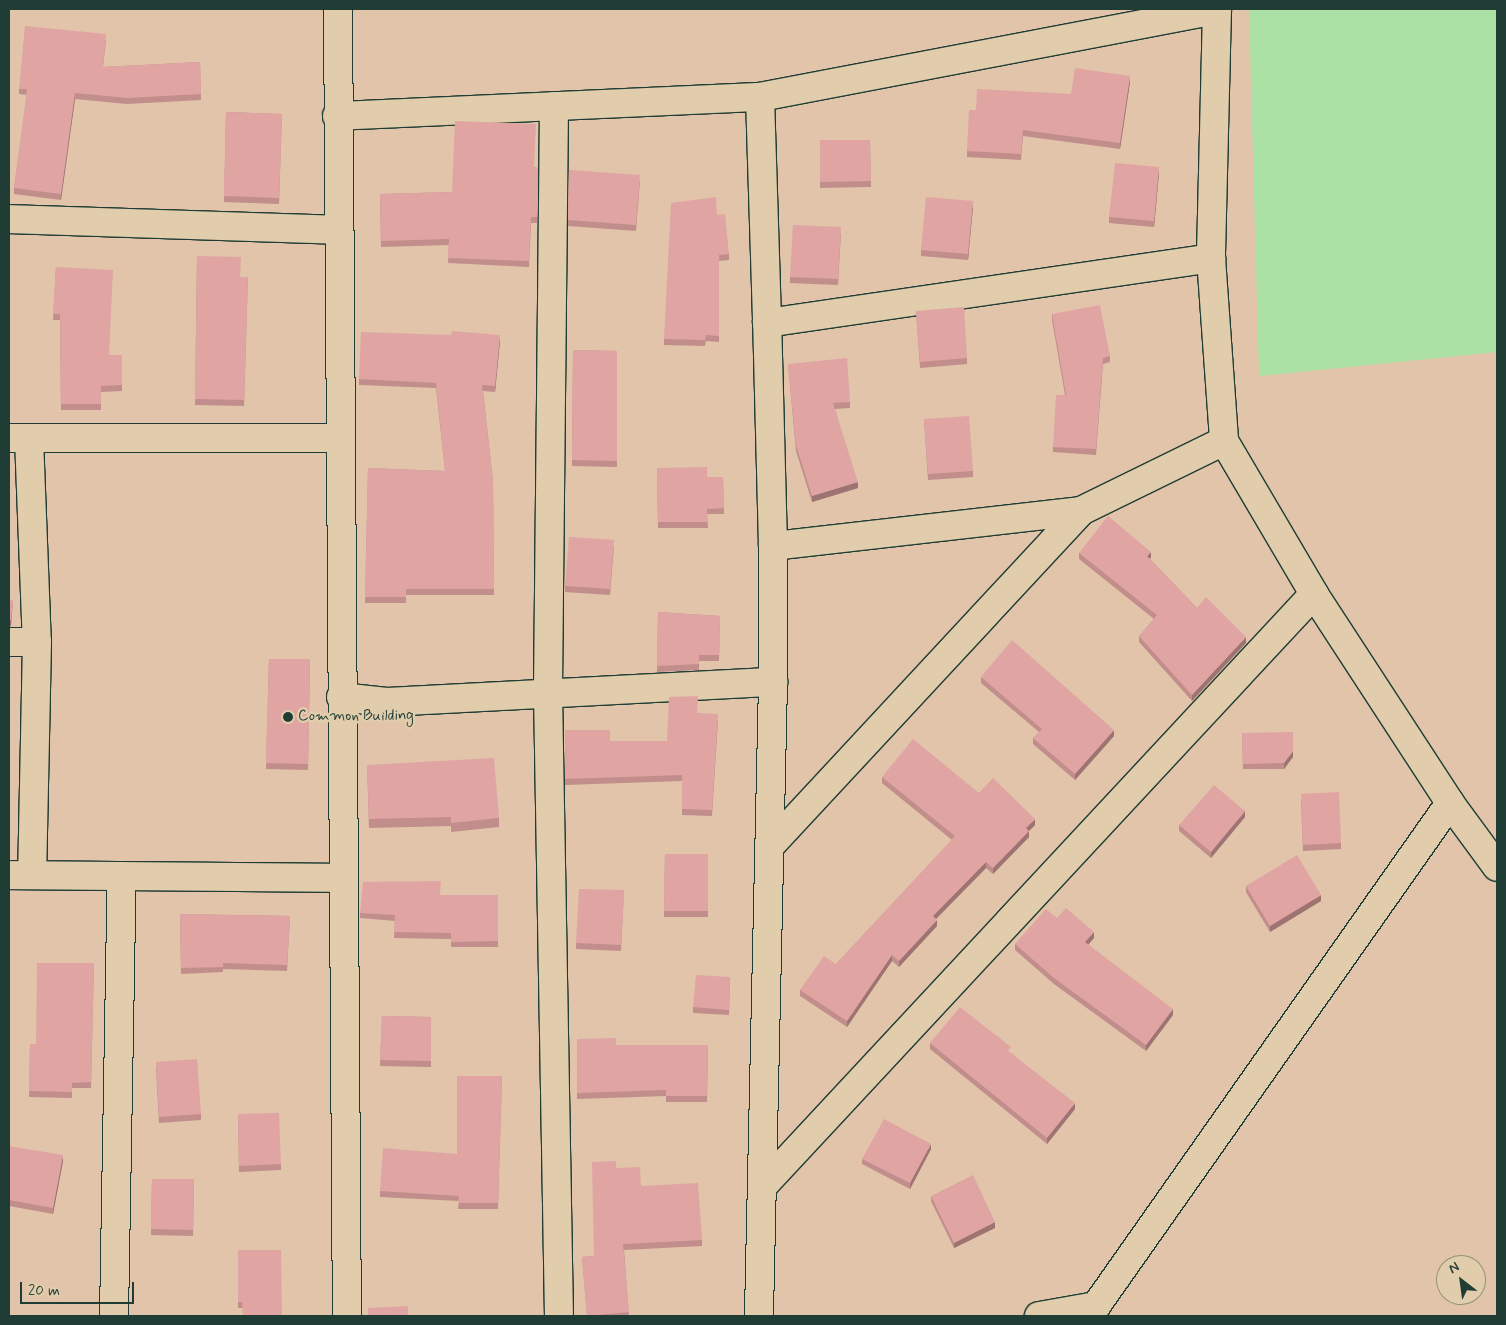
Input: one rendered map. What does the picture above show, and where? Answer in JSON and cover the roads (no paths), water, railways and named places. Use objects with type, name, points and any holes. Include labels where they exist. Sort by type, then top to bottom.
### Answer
[{"type":"street","points":[[338,9],[337,230],[346,1316]]},
{"type":"street","points":[[337,116],[760,97],[1217,10],[1210,258],[1224,441],[1314,594],[1450,803],[1497,867]]},
{"type":"street","points":[[759,1316],[773,682],[773,546],[760,97]]},
{"type":"street","points":[[554,106],[548,693],[559,1316]]},
{"type":"street","points":[[9,219],[337,230]]},
{"type":"street","points":[[767,322],[1210,258]]},
{"type":"street","points":[[340,438],[19,438],[37,642],[20,875],[341,878]]},
{"type":"street","points":[[773,546],[1081,511],[1224,441]]},
{"type":"street","points":[[770,846],[1081,511]]},
{"type":"street","points":[[762,1187],[1314,594]]},
{"type":"street","points":[[9,642],[37,642]]},
{"type":"street","points":[[341,698],[387,702],[773,682]]},
{"type":"street","points":[[1039,1316],[1096,1306],[1450,803]]},
{"type":"street","points":[[114,1316],[122,876]]},
{"type":"place","name":"Common Building","points":[[288,717]]}]
